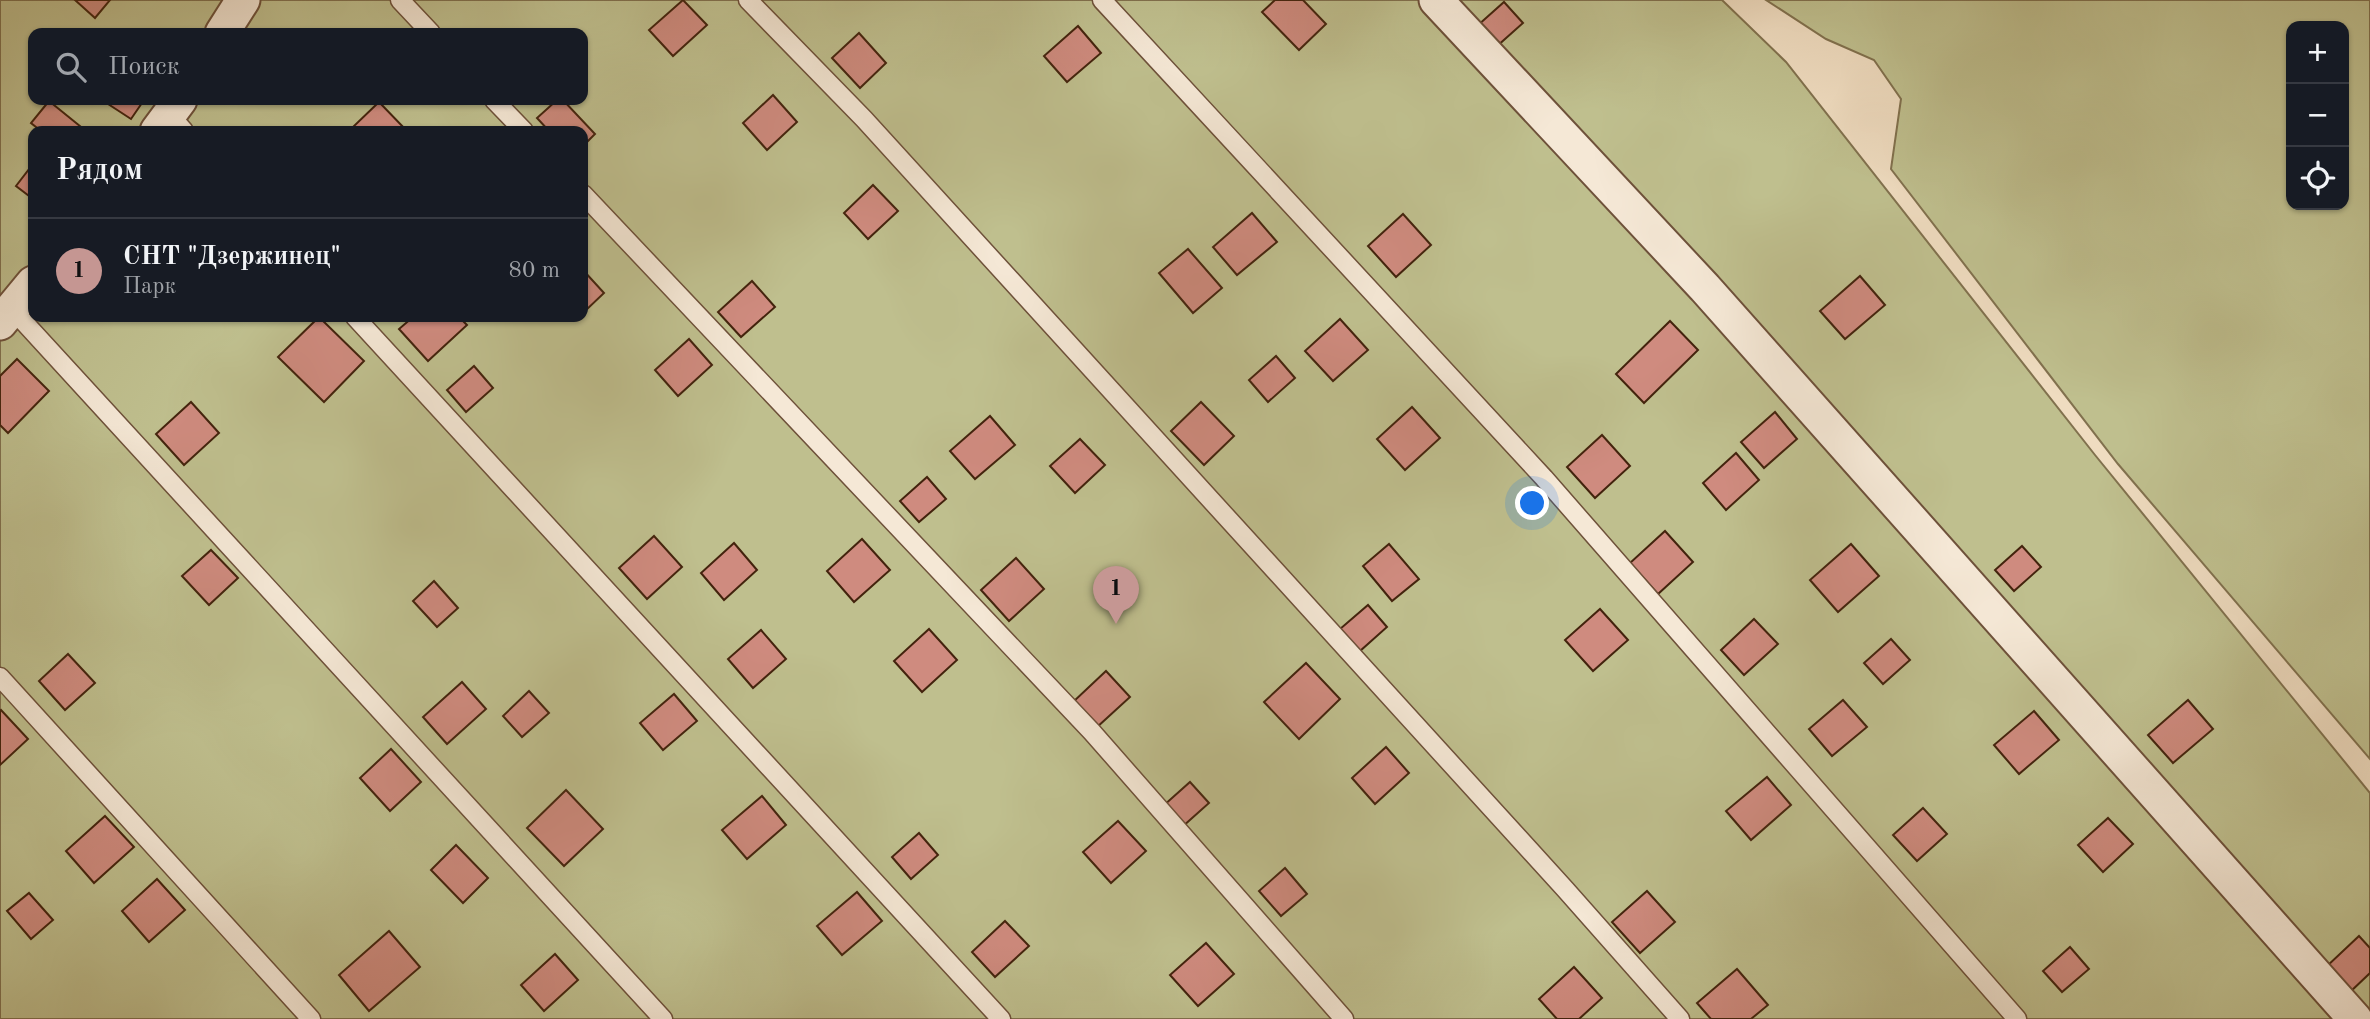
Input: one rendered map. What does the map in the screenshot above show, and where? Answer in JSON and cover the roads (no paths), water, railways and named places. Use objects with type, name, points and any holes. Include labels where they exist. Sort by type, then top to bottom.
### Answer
[{"type":"street","points":[[225,28],[243,0]]},
{"type":"street","points":[[1436,0],[1705,288],[2355,1019]]},
{"type":"street","points":[[6,316],[28,288]]},
{"type":"lane","points":[[400,0],[426,28]]},
{"type":"lane","points":[[748,0],[864,119],[1565,889],[1679,1019]]},
{"type":"lane","points":[[1102,0],[1544,478],[2017,1019]]},
{"type":"lane","points":[[499,105],[519,126]]},
{"type":"lane","points":[[588,199],[1092,732],[1344,1019]]},
{"type":"lane","points":[[6,316],[663,1019]]},
{"type":"lane","points":[[360,322],[1002,1019]]},
{"type":"lane","points":[[0,677],[311,1019]]},
{"type":"place","name":"СНТ \"Дзержинец\"","points":[[1116,624]]}]
